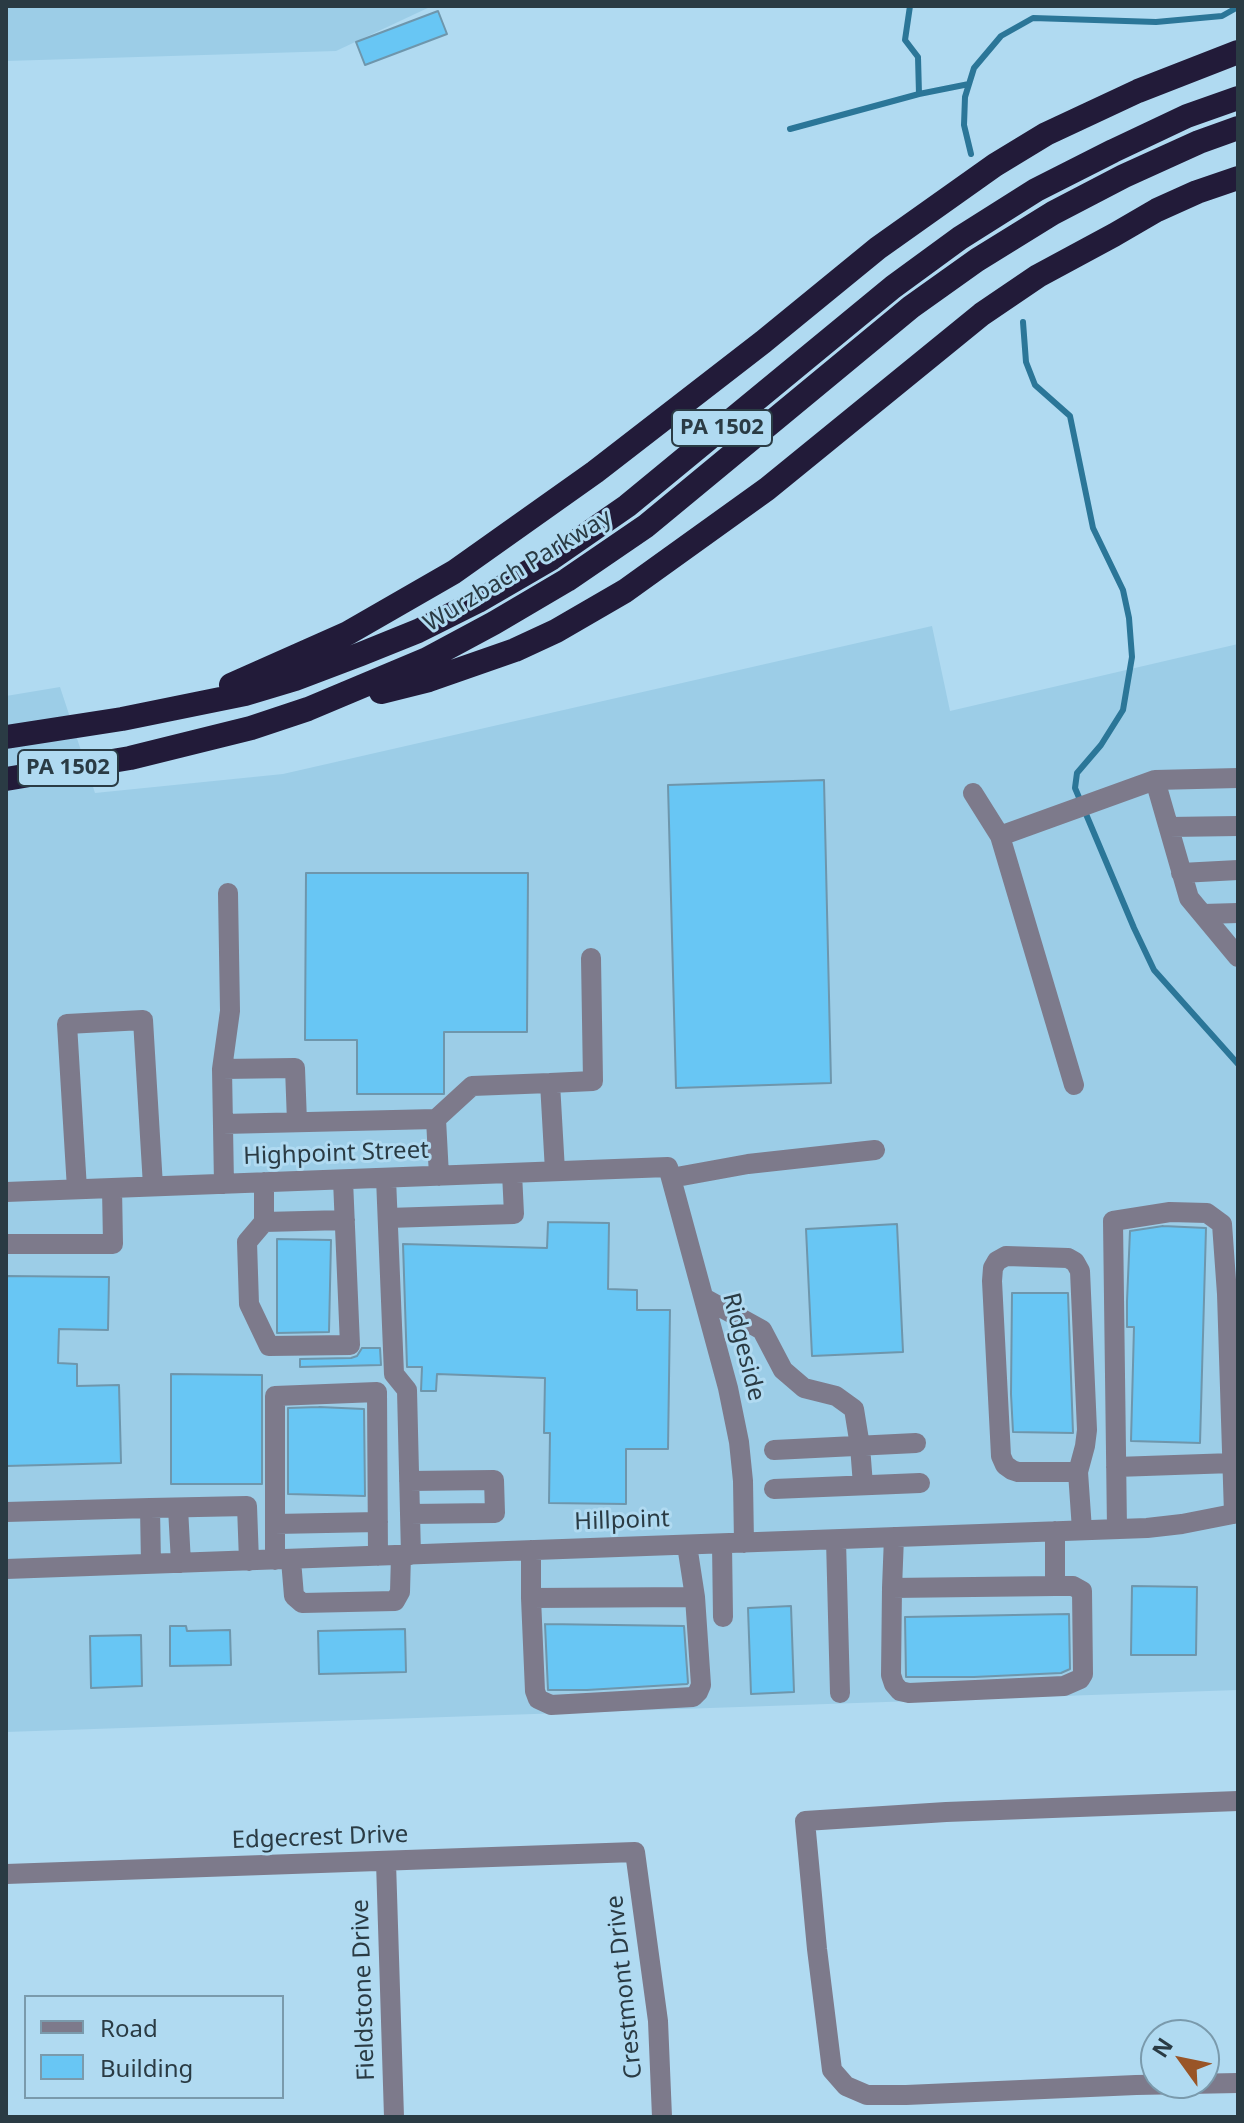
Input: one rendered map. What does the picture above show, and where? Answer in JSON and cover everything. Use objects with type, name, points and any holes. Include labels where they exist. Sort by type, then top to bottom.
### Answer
[{"type":"highway","points":[[181,707],[348,633],[454,572],[595,472],[878,248],[995,165],[1046,134],[1138,91],[1238,52]]},
{"type":"highway","name":"Wurzbach Parkway","points":[[6,737],[122,719],[245,694],[295,679],[418,631],[478,601],[552,558],[627,506],[893,287],[960,238],[1036,190],[1113,151],[1187,116],[1238,98]]},
{"type":"highway","name":"Wurzbach Parkway","points":[[6,779],[130,758],[237,732],[308,709],[427,659],[567,580],[646,526],[911,307],[977,260],[1053,213],[1124,176],[1238,128]]},
{"type":"highway","points":[[308,709],[429,680],[515,650],[556,631],[625,591],[767,489],[982,314],[1038,276],[1157,210],[1238,178]]},
{"type":"street","points":[[1000,836],[1155,780],[1238,778]]},
{"type":"street","points":[[1155,780],[1189,898],[1236,951]]},
{"type":"street","points":[[973,793],[1000,836],[1074,1085]]},
{"type":"street","points":[[1169,827],[1238,826]]},
{"type":"street","points":[[1181,873],[1238,870]]},
{"type":"street","points":[[224,1184],[222,1069],[230,1011],[228,893]]},
{"type":"street","points":[[1203,914],[1238,913]]},
{"type":"street","points":[[223,1124],[436,1119],[472,1086],[593,1081],[591,958]]},
{"type":"street","points":[[77,1189],[67,1024],[143,1020],[153,1186]]},
{"type":"street","points":[[222,1069],[295,1068],[297,1122]]},
{"type":"street","points":[[550,1083],[555,1171]]},
{"type":"street","points":[[436,1119],[439,1176]]},
{"type":"street","name":"Highpoint Street","points":[[6,1192],[555,1171],[669,1172],[875,1150]]},
{"type":"street","name":"Ridgeside","points":[[669,1172],[728,1388],[739,1442],[744,1543]]},
{"type":"street","points":[[388,1218],[514,1214],[512,1173]]},
{"type":"street","points":[[378,1556],[377,1392],[275,1396],[275,1524],[294,1596],[302,1603],[395,1601],[400,1592],[410,1514],[407,1390],[394,1374],[386,1178]]},
{"type":"street","points":[[264,1182],[264,1222],[247,1242],[248,1289],[249,1304],[269,1346],[350,1345],[343,1180]]},
{"type":"street","points":[[6,1244],[113,1244],[112,1188]]},
{"type":"street","points":[[1117,1529],[1113,1221],[1170,1212],[1207,1213],[1222,1224],[1236,1514]]},
{"type":"street","points":[[264,1222],[345,1220]]},
{"type":"street","points":[[1078,1472],[1018,1472],[1005,1465],[1001,1456],[992,1281],[993,1268],[997,1261],[1006,1256],[1068,1258],[1075,1262],[1080,1271],[1087,1430],[1078,1472],[1082,1530]]},
{"type":"street","points":[[704,1298],[762,1330],[783,1370],[804,1388],[836,1396],[854,1409],[863,1485]]},
{"type":"street","points":[[774,1450],[916,1443]]},
{"type":"street","points":[[1116,1467],[1233,1463]]},
{"type":"street","points":[[409,1481],[494,1480],[495,1513],[410,1514]]},
{"type":"street","points":[[774,1489],[920,1483]]},
{"type":"street","points":[[6,1512],[247,1506],[249,1561]]},
{"type":"street","points":[[150,1508],[151,1564]]},
{"type":"street","points":[[178,1508],[181,1563]]},
{"type":"street","name":"Hillpoint","points":[[6,1569],[1117,1529],[1182,1524],[1236,1514]]},
{"type":"street","points":[[275,1524],[378,1522]]},
{"type":"street","points":[[1055,1531],[1055,1586]]},
{"type":"street","points":[[892,1588],[1073,1586],[1082,1591],[1083,1674],[1073,1684],[1064,1686],[900,1691],[891,1675],[892,1588],[894,1537]]},
{"type":"street","points":[[836,1540],[840,1693]]},
{"type":"street","points":[[722,1544],[723,1617]]},
{"type":"street","points":[[531,1550],[535,1691],[538,1699],[551,1705],[693,1697],[698,1692],[701,1685],[695,1597],[687,1545]]},
{"type":"street","points":[[531,1598],[695,1597]]},
{"type":"street","points":[[1238,1801],[946,1812],[805,1821],[832,2070],[846,2086],[867,2095],[906,2095],[1238,2083]]},
{"type":"street","name":"Edgecrest Drive","points":[[6,1874],[635,1852]]},
{"type":"street","name":"Crestmont Drive","points":[[635,1852],[658,2021],[662,2117]]},
{"type":"street","name":"Fieldstone Drive","points":[[386,1862],[394,2117]]},
{"type":"shaded area","points":[[6,6],[432,6],[336,51],[6,61]]},
{"type":"shaded area","points":[[932,626],[950,711],[1238,644],[1238,1690],[6,1732],[6,696],[60,687],[95,793],[283,774]]},
{"type":"building","points":[[438,11],[447,34],[365,65],[356,42]]},
{"type":"building","points":[[824,780],[831,1083],[676,1088],[668,785]]},
{"type":"building","points":[[306,873],[528,873],[527,1032],[444,1032],[444,1094],[357,1094],[357,1040],[305,1040]]},
{"type":"building","points":[[548,1222],[609,1223],[608,1289],[637,1290],[637,1310],[670,1310],[668,1449],[626,1449],[626,1504],[549,1503],[550,1433],[544,1433],[545,1378],[437,1374],[436,1391],[421,1391],[422,1367],[407,1367],[403,1244],[547,1248]]},
{"type":"building","points":[[897,1224],[903,1352],[812,1356],[806,1229]]},
{"type":"building","points":[[1163,1226],[1206,1228],[1200,1443],[1131,1441],[1134,1327],[1127,1327],[1130,1231]]},
{"type":"building","points":[[277,1239],[331,1240],[329,1332],[277,1333]]},
{"type":"building","points":[[6,1276],[109,1277],[108,1330],[59,1329],[58,1363],[77,1364],[77,1386],[119,1385],[121,1463],[6,1466]]},
{"type":"building","points":[[1012,1293],[1068,1293],[1073,1433],[1013,1432]]},
{"type":"building","points":[[362,1348],[380,1348],[381,1365],[300,1367],[300,1359],[351,1358],[357,1356]]},
{"type":"building","points":[[171,1374],[262,1375],[262,1484],[171,1484]]},
{"type":"building","points":[[288,1408],[364,1409],[365,1496],[288,1494]]},
{"type":"building","points":[[1132,1586],[1197,1587],[1196,1655],[1131,1655]]},
{"type":"building","points":[[791,1606],[794,1692],[751,1694],[748,1608]]},
{"type":"building","points":[[1069,1614],[1070,1669],[1061,1673],[906,1677],[905,1617]]},
{"type":"building","points":[[545,1624],[684,1626],[688,1683],[548,1690]]},
{"type":"building","points":[[170,1626],[186,1626],[187,1631],[230,1630],[231,1665],[170,1666]]},
{"type":"building","points":[[405,1629],[406,1672],[319,1674],[318,1631]]},
{"type":"building","points":[[141,1635],[142,1686],[91,1688],[90,1636]]},
{"type":"waterway","points":[[910,6],[905,40],[918,57],[919,94]]},
{"type":"waterway","points":[[971,154],[964,125],[965,97],[974,68],[1001,36],[1033,18],[1156,22],[1222,16],[1238,7]]},
{"type":"waterway","points":[[790,129],[919,94],[969,84]]},
{"type":"waterway","points":[[1023,322],[1026,362],[1035,385],[1070,416],[1093,528],[1123,590],[1129,618],[1132,657],[1123,710],[1101,745],[1077,773],[1075,788],[1154,970],[1238,1064]]}]
